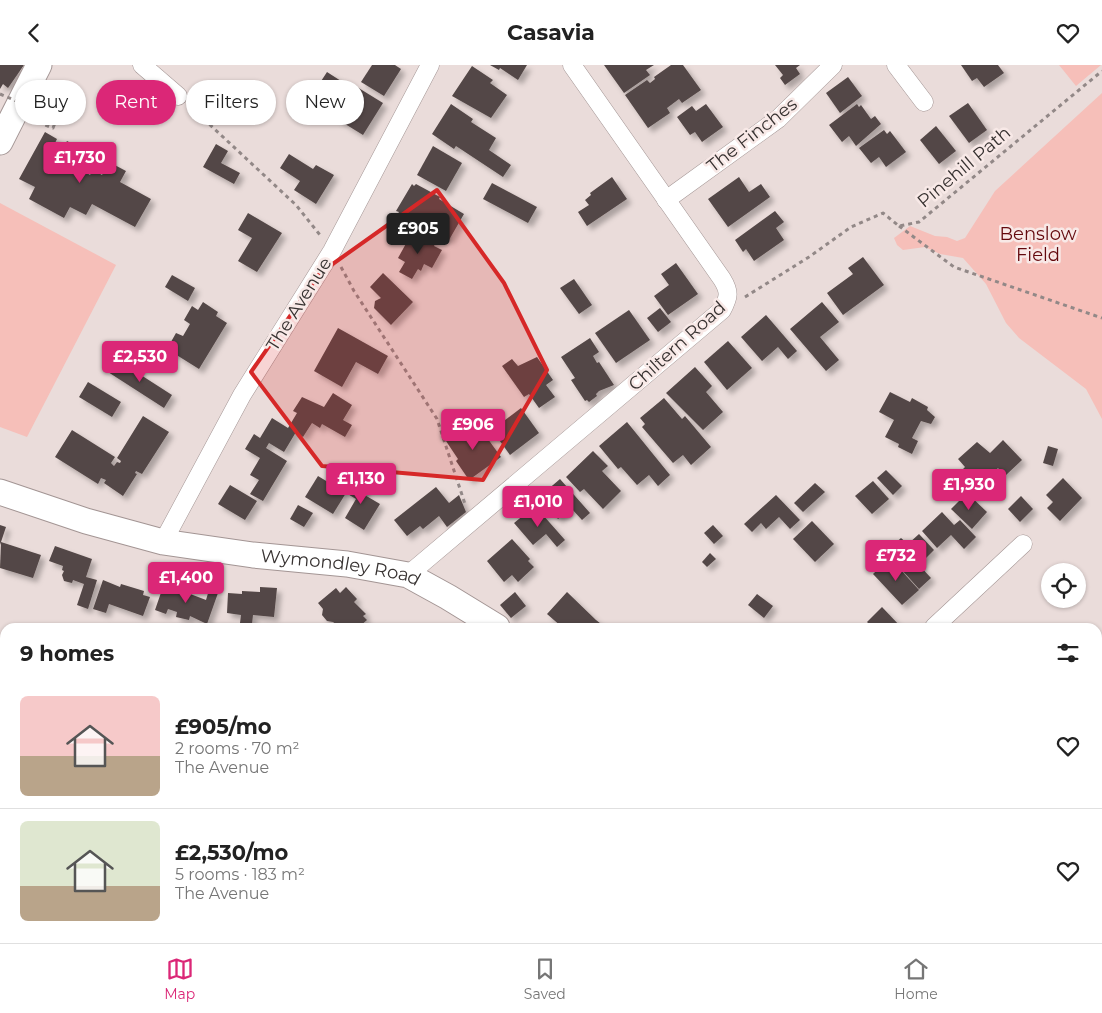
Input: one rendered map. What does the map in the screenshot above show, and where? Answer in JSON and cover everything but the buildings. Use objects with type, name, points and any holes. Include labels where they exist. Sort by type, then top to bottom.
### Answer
[{"type":"street","points":[[0,142],[39,65]]},
{"type":"street","points":[[142,65],[178,96]]},
{"type":"street","name":"The Avenue","points":[[163,542],[242,395],[332,251],[430,65]]},
{"type":"street","name":"Chiltern Road","points":[[408,575],[722,310],[729,298],[728,290],[722,279],[572,65]]},
{"type":"street","name":"The Finches","points":[[666,200],[778,119],[833,65]]},
{"type":"street","points":[[896,65],[924,102]]},
{"type":"street","name":"Wymondley Road","points":[[0,493],[86,521],[163,542],[252,555],[347,564],[408,575],[490,623]]},
{"type":"street","points":[[938,623],[1023,544]]},
{"type":"path","name":"Pinehill Path","points":[[899,225],[919,222],[1102,71]]},
{"type":"path","points":[[0,94],[15,101]]},
{"type":"path","points":[[178,96],[296,205],[332,251],[354,291],[437,419],[471,520]]},
{"type":"path","points":[[729,298],[747,297],[851,227],[883,213],[954,267],[1102,318]]},
{"type":"highlighted area","points":[[437,190],[504,283],[547,370],[483,480],[322,466],[251,372],[320,273]]},
{"type":"green space","points":[[1059,65],[1101,65],[1076,86]]},
{"type":"green space","name":"Benslow Field","points":[[1102,93],[1102,419],[1086,389],[1019,338],[1006,323],[986,284],[963,258],[940,254],[925,247],[903,250],[897,245],[894,238],[910,226],[935,236],[947,237],[957,241],[965,238],[995,191]]},
{"type":"green space","points":[[0,203],[116,265],[27,437],[0,427]]}]
